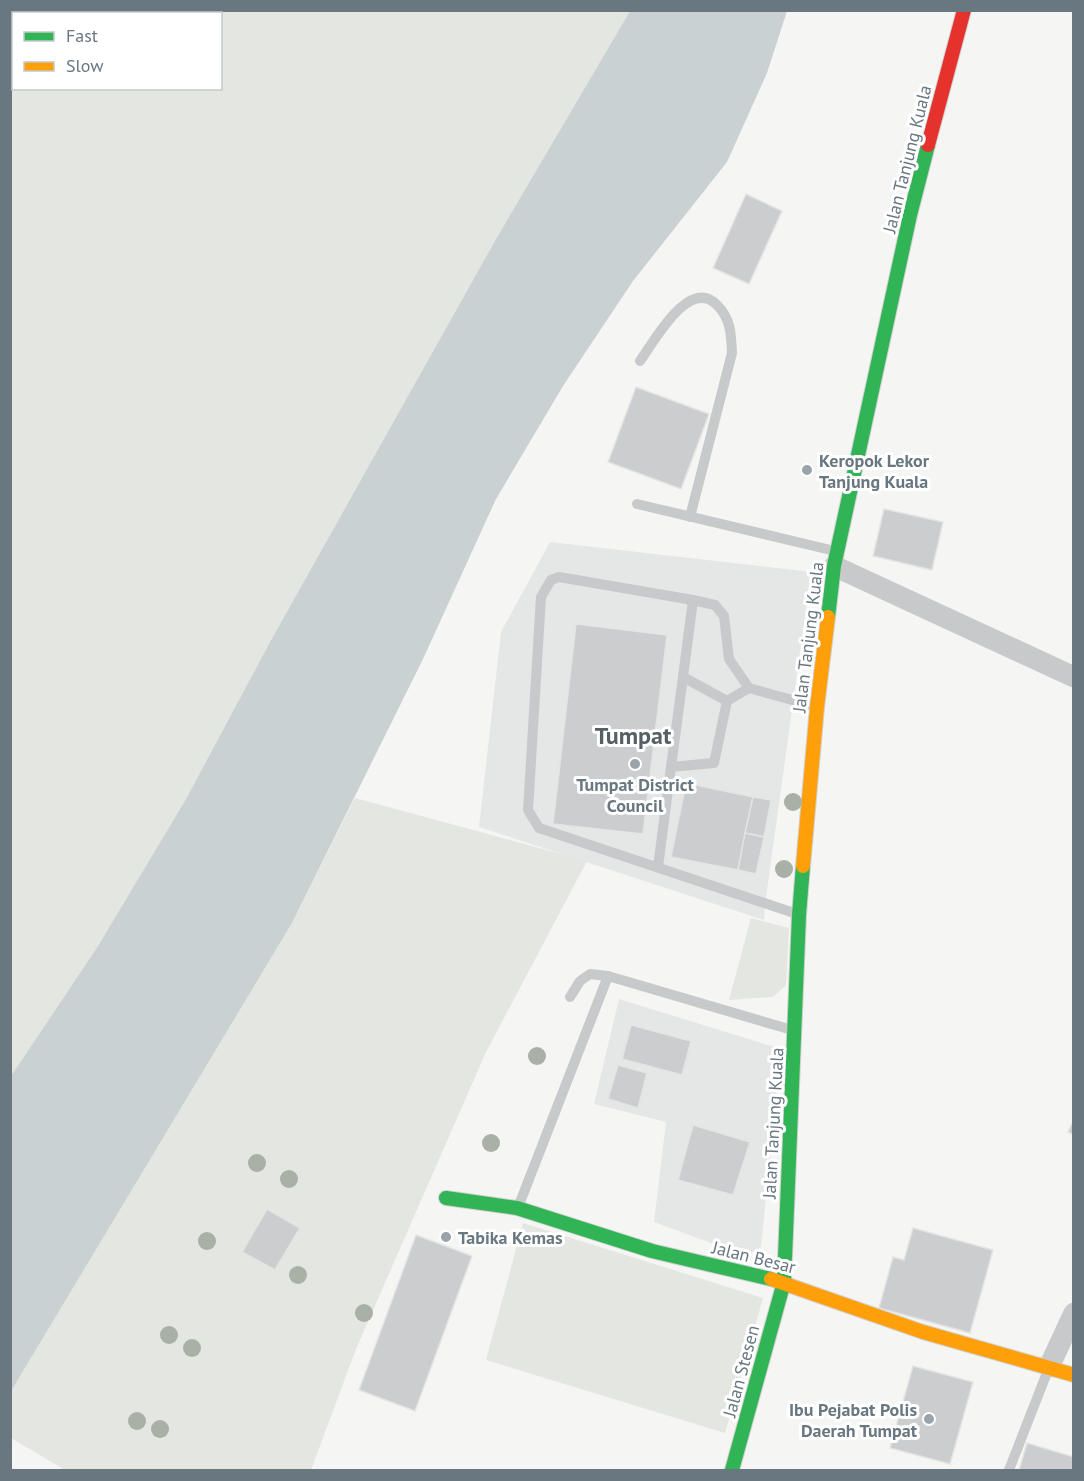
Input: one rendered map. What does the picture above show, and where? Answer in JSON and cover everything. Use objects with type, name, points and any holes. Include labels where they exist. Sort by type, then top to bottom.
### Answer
[{"type":"street","name":"Jalan Tanjung Kuala","points":[[784,1281],[799,915],[818,707],[836,559],[910,215],[964,10]]},
{"type":"street","points":[[836,559],[1074,677]]},
{"type":"street","name":"Jalan Besar","points":[[446,1198],[517,1208],[652,1251],[784,1281],[923,1332],[1074,1375]]},
{"type":"street","name":"Jalan Stesen","points":[[732,1470],[784,1281]]},
{"type":"street","points":[[1049,1367],[1074,1313]]},
{"type":"lane","points":[[640,361],[674,313],[689,301],[702,297],[712,300],[727,317],[731,330],[732,353],[690,517]]},
{"type":"lane","points":[[637,504],[836,559]]},
{"type":"lane","points":[[799,915],[539,828],[528,810],[541,597],[551,580],[559,577],[715,605],[724,616],[729,659],[749,688],[818,707]]},
{"type":"lane","points":[[658,867],[693,600]]},
{"type":"lane","points":[[683,677],[727,701]]},
{"type":"lane","points":[[671,767],[714,763],[727,701],[749,688]]},
{"type":"lane","points":[[570,997],[580,981],[590,974],[608,976],[795,1031]]},
{"type":"lane","points":[[517,1208],[608,976]]},
{"type":"lane","points":[[1009,1470],[1049,1367]]},
{"type":"shaded area","points":[[11,10],[58,11],[12,12],[11,79]]},
{"type":"shaded area","points":[[630,11],[496,239],[270,642],[186,799],[98,946],[11,1076],[11,79],[12,76],[12,90],[222,90],[222,12],[57,12]]},
{"type":"shaded area","points":[[630,11],[787,11],[767,73],[727,162],[633,281],[563,386],[496,499],[423,659],[292,923],[11,1391],[11,1076],[98,946],[186,799],[270,642],[496,239]]},
{"type":"shaded area","name":"Tumpat District Council","points":[[550,542],[811,572],[764,920],[479,827],[501,632]]},
{"type":"shaded area","points":[[355,798],[587,861],[486,1052],[356,1349],[311,1470],[65,1470],[11,1438],[10,1391],[292,923]]},
{"type":"shaded area","points":[[751,918],[789,928],[786,985],[773,997],[729,1000]]},
{"type":"shaded area","points":[[619,999],[781,1049],[761,1247],[746,1256],[654,1222],[666,1122],[594,1104]]},
{"type":"shaded area","points":[[523,1223],[763,1298],[725,1433],[486,1360]]},
{"type":"building","points":[[746,194],[782,211],[749,284],[713,268]]},
{"type":"building","points":[[636,387],[709,414],[681,489],[608,462]]},
{"type":"building","points":[[884,509],[943,522],[932,570],[873,556]]},
{"type":"building","points":[[576,624],[667,635],[643,834],[553,824]]},
{"type":"building","points":[[686,783],[753,797],[738,870],[671,857]]},
{"type":"building","points":[[753,797],[771,800],[764,837],[745,833]]},
{"type":"building","points":[[745,833],[764,837],[756,874],[738,870]]},
{"type":"building","points":[[631,1025],[691,1041],[682,1075],[622,1059]]},
{"type":"building","points":[[618,1065],[647,1073],[638,1108],[608,1099]]},
{"type":"building","points":[[1074,1120],[1074,1135],[1068,1132]]},
{"type":"building","points":[[693,1125],[750,1142],[733,1195],[678,1180]]},
{"type":"building","points":[[267,1209],[300,1228],[275,1270],[242,1252]]},
{"type":"building","points":[[913,1228],[993,1250],[970,1333],[879,1308],[893,1257],[904,1260]]},
{"type":"building","points":[[416,1235],[472,1256],[415,1411],[359,1390]]},
{"type":"building","points":[[913,1366],[973,1382],[950,1464],[890,1448]]},
{"type":"building","points":[[1027,1443],[1074,1457],[1074,1470],[1019,1470]]},
{"type":"traffic: fast","points":[[828,617],[834,566],[910,215],[928,145]]},
{"type":"traffic: fast","points":[[732,1470],[784,1282],[803,866]]},
{"type":"traffic: fast","points":[[446,1198],[517,1208],[652,1251],[771,1279]]},
{"type":"traffic: slow","points":[[803,866],[817,707],[828,617]]},
{"type":"traffic: slow","points":[[771,1279],[923,1332],[1074,1375]]},
{"type":"traffic: jam","points":[[928,145],[964,10]]},
{"type":"place","name":"Keropok Lekor Tanjung Kuala","points":[[807,470]]},
{"type":"place","name":"Tumpat District Council","points":[[635,764]]},
{"type":"place","name":"Tabika Kemas","points":[[446,1237]]},
{"type":"place","name":"Ibu Pejabat Polis Daerah Tumpat","points":[[929,1419]]},
{"type":"district","name":"Tumpat","points":[[633,735]]}]
